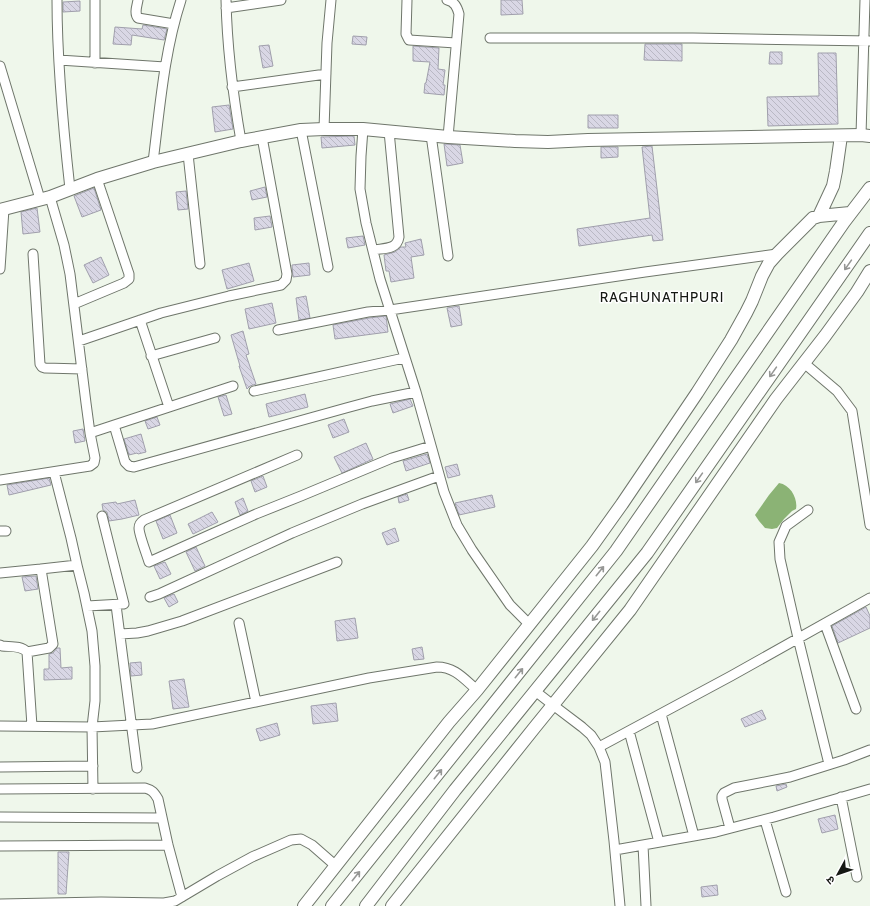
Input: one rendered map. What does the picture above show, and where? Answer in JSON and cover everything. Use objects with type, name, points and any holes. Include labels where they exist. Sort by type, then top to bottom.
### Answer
[{"type":"street","points":[[58,0],[57,37],[62,115],[70,189]]},
{"type":"street","points":[[95,0],[95,62]]},
{"type":"street","points":[[138,0],[136,12],[136,16],[138,18],[174,24]]},
{"type":"street","points":[[153,162],[165,67],[174,24],[181,0]]},
{"type":"street","points":[[241,142],[232,87],[226,4],[274,2],[281,0]]},
{"type":"street","points":[[324,129],[327,43],[331,0]]},
{"type":"street","points":[[407,0],[406,34],[409,40],[456,43]]},
{"type":"street","points":[[447,0],[455,4],[458,8],[459,14],[448,137]]},
{"type":"street","points":[[0,269],[2,210],[45,198],[97,179],[153,162],[262,137],[301,130],[363,129],[448,137],[548,142],[588,140],[866,136],[867,40],[865,0]]},
{"type":"street","points":[[490,38],[867,40]]},
{"type":"street","points":[[59,60],[165,67]]},
{"type":"street","points":[[0,66],[45,198],[64,245],[70,274],[90,433],[95,458],[94,463],[90,466],[0,480]]},
{"type":"street","points":[[232,87],[326,74]]},
{"type":"street","points":[[363,129],[360,189],[366,223],[380,279],[416,392],[444,492],[457,525],[472,550],[510,605],[530,625]]},
{"type":"street","points":[[301,130],[328,267]]},
{"type":"street","points":[[373,250],[396,245],[399,237],[389,131]]},
{"type":"street","points":[[431,135],[448,256]]},
{"type":"street","points":[[819,216],[833,186],[841,136]]},
{"type":"street","points":[[79,341],[140,320],[188,306],[281,285],[286,280],[287,274],[262,137]]},
{"type":"street","points":[[188,154],[200,264]]},
{"type":"street","points":[[74,304],[124,283],[129,279],[129,274],[97,179]]},
{"type":"street","points":[[332,906],[616,551],[850,213],[870,188]]},
{"type":"street","points":[[304,906],[449,722],[530,625],[592,546],[698,392],[739,325],[752,301],[769,263],[813,218],[850,213]]},
{"type":"street","points":[[366,906],[455,790],[647,553],[870,233]]},
{"type":"street","points":[[33,254],[40,364],[45,368],[82,369]]},
{"type":"street","points":[[278,330],[368,312],[777,254]]},
{"type":"street","points":[[392,906],[630,610],[776,399],[852,299],[870,270]]},
{"type":"street","points":[[140,320],[169,407]]},
{"type":"street","points":[[152,356],[215,338]]},
{"type":"street","points":[[254,391],[404,358]]},
{"type":"street","points":[[804,363],[837,391],[852,411],[867,488],[870,525]]},
{"type":"street","points":[[90,433],[234,386]]},
{"type":"street","points":[[114,425],[125,462],[129,466],[134,467],[372,401],[416,392]]},
{"type":"street","points":[[297,455],[144,520],[139,527],[149,562],[294,498],[392,458],[431,446]]},
{"type":"street","points":[[54,472],[92,631],[95,701],[92,727],[93,789]]},
{"type":"street","points":[[150,597],[292,533],[362,504],[439,476]]},
{"type":"street","points":[[808,510],[786,526],[779,542],[780,559],[829,764]]},
{"type":"street","points":[[102,516],[123,604],[120,634],[136,768]]},
{"type":"street","points":[[120,634],[148,631],[182,621],[337,562]]},
{"type":"street","points":[[0,573],[41,570],[77,565]]},
{"type":"street","points":[[0,645],[24,649],[27,652],[49,648],[53,644],[41,570]]},
{"type":"street","points":[[599,747],[870,598]]},
{"type":"street","points":[[87,606],[123,604]]},
{"type":"street","points":[[239,623],[256,702]]},
{"type":"street","points":[[825,624],[856,709]]},
{"type":"street","points":[[27,652],[32,726]]},
{"type":"street","points":[[0,726],[92,727],[152,724],[369,678],[437,667],[446,667],[455,671],[477,690]]},
{"type":"street","points":[[535,691],[591,735],[599,747],[605,762],[620,906]]},
{"type":"street","points":[[661,714],[694,836]]},
{"type":"street","points":[[629,731],[659,842]]},
{"type":"street","points":[[730,828],[722,799],[722,796],[727,791],[752,784],[790,777],[870,750]]},
{"type":"street","points":[[0,767],[93,766]]},
{"type":"street","points":[[0,789],[145,788],[151,790],[158,799],[182,897]]},
{"type":"street","points":[[615,850],[694,836],[766,820],[870,789]]},
{"type":"street","points":[[841,797],[857,877]]},
{"type":"street","points":[[0,816],[162,818]]},
{"type":"street","points":[[766,820],[786,892]]},
{"type":"street","points":[[0,904],[101,902],[164,903],[175,901],[252,857],[290,840],[301,839],[312,845],[336,866]]},
{"type":"street","points":[[0,846],[168,844]]},
{"type":"street","points":[[643,845],[646,906]]},
{"type":"shaded area","points":[[779,483],[787,486],[793,493],[796,501],[796,509],[784,519],[777,528],[765,528],[755,515]]},
{"type":"building","points":[[501,0],[522,0],[523,14],[501,15]]},
{"type":"building","points":[[80,1],[80,11],[63,12],[63,2]]},
{"type":"building","points":[[143,25],[167,29],[164,40],[132,35],[131,45],[113,44],[115,27],[142,29]]},
{"type":"building","points":[[353,36],[367,37],[366,45],[352,44]]},
{"type":"building","points":[[645,44],[682,44],[682,61],[644,60]]},
{"type":"building","points":[[269,45],[273,66],[263,68],[259,46]]},
{"type":"building","points":[[413,46],[439,48],[438,69],[445,70],[443,85],[445,85],[444,95],[424,93],[430,62],[413,61]]},
{"type":"building","points":[[770,52],[782,52],[782,64],[769,64]]},
{"type":"building","points":[[818,53],[836,53],[838,124],[768,126],[767,97],[819,96]]},
{"type":"building","points":[[229,105],[233,129],[215,132],[212,107]]},
{"type":"building","points":[[588,115],[618,115],[618,128],[588,128]]},
{"type":"building","points":[[354,136],[355,145],[322,148],[321,137]]},
{"type":"building","points":[[444,144],[460,145],[463,163],[447,166]]},
{"type":"building","points":[[652,146],[663,240],[653,241],[652,235],[579,246],[577,229],[650,218],[642,147]]},
{"type":"building","points":[[601,147],[618,147],[618,157],[601,158]]},
{"type":"building","points":[[265,187],[267,197],[252,200],[250,191]]},
{"type":"building","points":[[94,188],[101,210],[82,217],[74,196]]},
{"type":"building","points":[[186,191],[188,209],[178,210],[176,192]]},
{"type":"building","points":[[37,208],[40,232],[23,234],[21,212]]},
{"type":"building","points":[[270,216],[272,227],[255,230],[254,218]]},
{"type":"building","points":[[363,236],[365,245],[348,248],[346,238]]},
{"type":"building","points":[[421,239],[424,255],[411,257],[414,278],[391,282],[389,271],[386,271],[384,255],[395,252],[401,247],[406,247],[405,243]]},
{"type":"building","points":[[101,257],[109,275],[93,283],[84,265]]},
{"type":"building","points":[[249,263],[254,281],[227,289],[222,270]]},
{"type":"building","points":[[309,263],[310,275],[293,277],[292,265]]},
{"type":"building","points":[[306,296],[310,318],[299,320],[296,298]]},
{"type":"building","points":[[272,303],[276,323],[249,329],[245,309]]},
{"type":"building","points":[[459,306],[462,325],[451,327],[447,308]]},
{"type":"building","points":[[386,316],[388,332],[335,339],[333,325]]},
{"type":"building","points":[[243,331],[249,354],[246,355],[256,384],[247,389],[231,335]]},
{"type":"building","points":[[305,394],[308,407],[269,417],[266,404]]},
{"type":"building","points":[[226,395],[232,414],[224,416],[218,397]]},
{"type":"building","points":[[410,399],[413,406],[393,413],[390,404]]},
{"type":"building","points":[[157,417],[160,425],[148,429],[145,421]]},
{"type":"building","points":[[344,419],[349,432],[333,438],[328,425]]},
{"type":"building","points":[[83,429],[85,441],[75,443],[73,431]]},
{"type":"building","points":[[141,434],[146,452],[129,455],[124,439]]},
{"type":"building","points":[[366,443],[373,459],[342,473],[334,457]]},
{"type":"building","points":[[427,454],[430,463],[406,471],[403,461]]},
{"type":"building","points":[[457,464],[460,475],[448,478],[445,467]]},
{"type":"building","points":[[263,476],[267,487],[255,492],[251,481]]},
{"type":"building","points":[[49,478],[51,485],[9,495],[7,485]]},
{"type":"building","points":[[407,494],[409,500],[399,503],[398,497]]},
{"type":"building","points":[[492,495],[495,507],[459,515],[455,503]]},
{"type":"building","points":[[243,498],[248,511],[240,515],[235,502]]},
{"type":"building","points":[[135,500],[139,515],[109,521],[107,512],[103,510],[102,504],[116,502],[117,504]]},
{"type":"building","points":[[212,512],[218,522],[193,534],[188,524]]},
{"type":"building","points":[[170,515],[177,533],[163,539],[156,521]]},
{"type":"building","points":[[395,528],[399,541],[387,545],[382,533]]},
{"type":"building","points":[[196,547],[205,566],[195,571],[186,552]]},
{"type":"building","points":[[165,562],[171,574],[160,579],[154,566]]},
{"type":"building","points":[[36,576],[38,589],[25,591],[22,577]]},
{"type":"building","points":[[174,594],[178,602],[169,607],[164,598]]},
{"type":"building","points":[[866,607],[870,616],[870,628],[838,643],[832,626]]},
{"type":"building","points":[[355,618],[358,638],[337,641],[335,621]]},
{"type":"building","points":[[422,647],[424,659],[414,660],[412,649]]},
{"type":"building","points":[[57,648],[60,648],[61,668],[72,667],[72,679],[44,680],[44,669],[49,669],[49,654],[53,653]]},
{"type":"building","points":[[141,662],[142,675],[131,676],[130,663]]},
{"type":"building","points":[[184,679],[189,707],[173,709],[169,681]]},
{"type":"building","points":[[336,703],[338,721],[313,724],[311,706]]},
{"type":"building","points":[[762,710],[766,719],[745,727],[741,719]]},
{"type":"building","points":[[277,723],[280,735],[260,741],[256,729]]},
{"type":"building","points":[[786,784],[787,787],[777,791],[776,786]]},
{"type":"building","points":[[835,815],[838,829],[822,833],[818,819]]},
{"type":"building","points":[[58,852],[69,852],[66,894],[58,894]]},
{"type":"building","points":[[717,885],[718,895],[702,897],[701,887]]},
{"type":"district","name":"RAGHUNATHPURI","points":[[662,297]]}]
